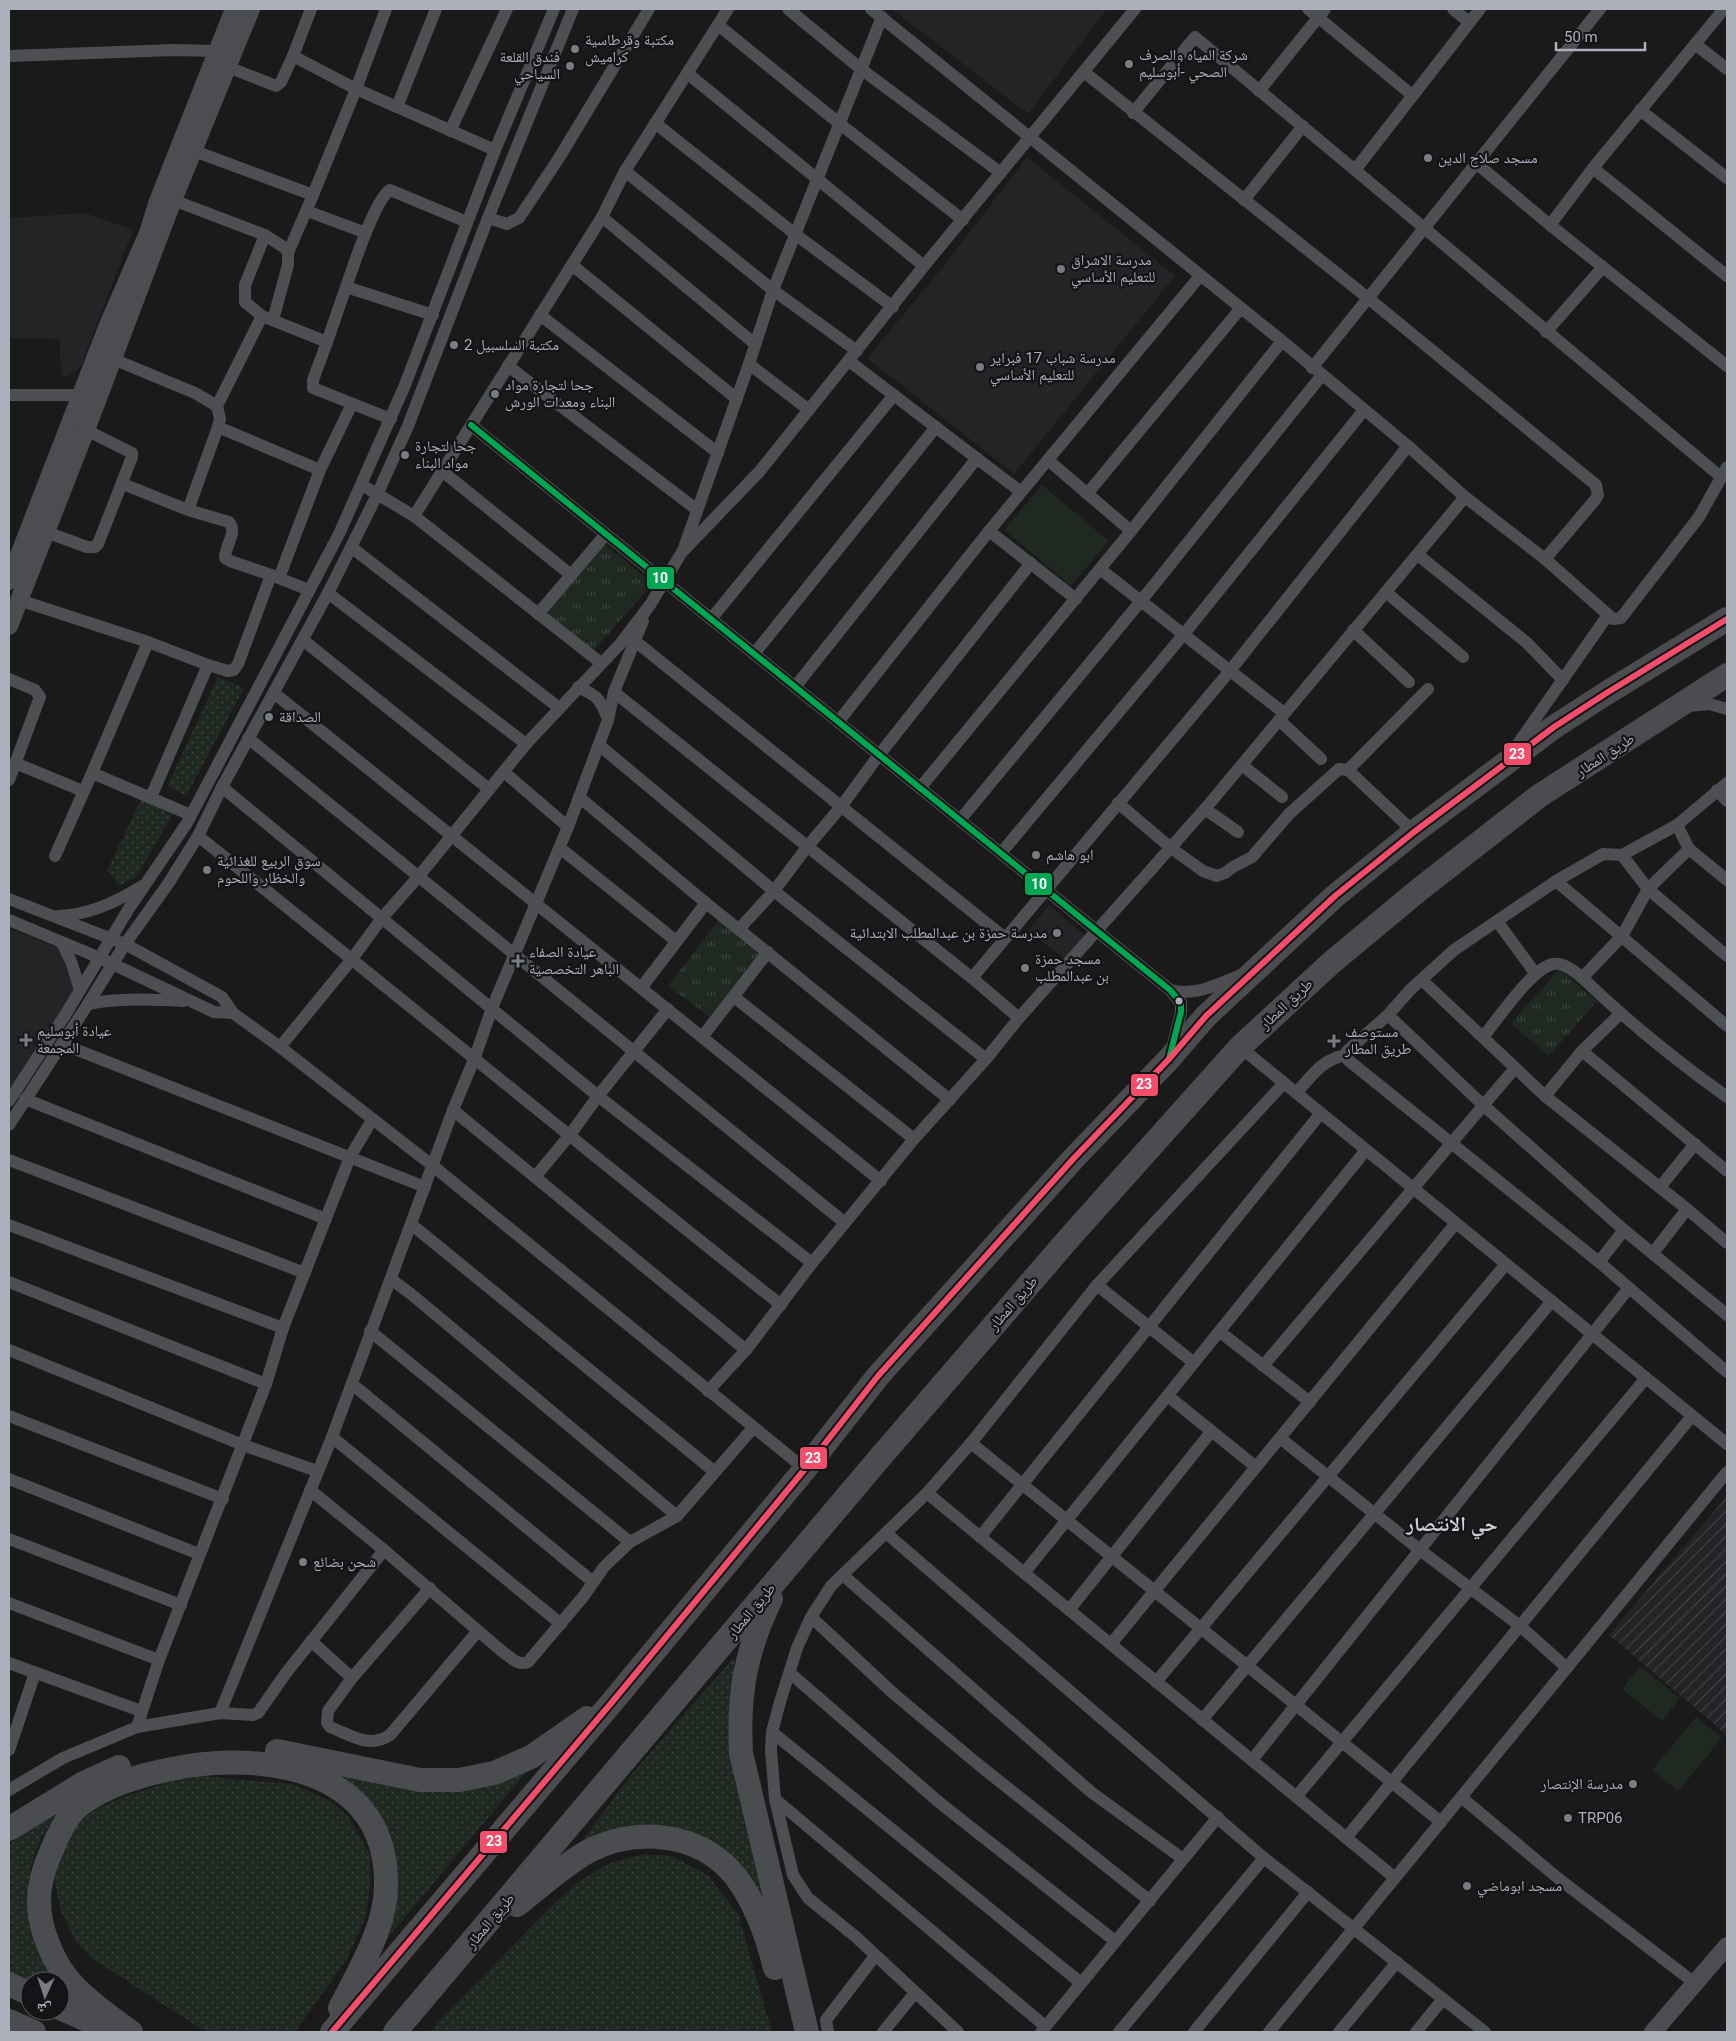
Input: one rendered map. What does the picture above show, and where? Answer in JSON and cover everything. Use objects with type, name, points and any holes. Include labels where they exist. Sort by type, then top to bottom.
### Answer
[{"type":"highway","points":[[330,2032],[613,1700],[805,1469],[878,1376],[1074,1158],[1169,1059],[1206,1016],[1335,896],[1414,832],[1554,728],[1605,694],[1727,619]]},
{"type":"highway","points":[[1539,796],[1695,682],[1727,663]]},
{"type":"highway","name":"طريق المطار","points":[[395,2032],[1070,1237],[1240,1047],[1330,963],[1420,888],[1539,796],[1727,675]]},
{"type":"highway","points":[[787,1568],[763,1615],[753,1641],[744,1676],[739,1716],[741,1753],[807,2032]]},
{"type":"highway","points":[[9,1829],[65,1793],[120,1767],[167,1753],[212,1747],[277,1751],[420,1780],[440,1782],[476,1778],[494,1773],[531,1757],[613,1700]]},
{"type":"highway","points":[[132,2032],[101,2010],[73,1985],[59,1967],[48,1945],[39,1902],[46,1862],[56,1840],[79,1806],[105,1790],[138,1777],[172,1769],[208,1763],[253,1762],[289,1768],[318,1776],[332,1784],[353,1800],[369,1820],[382,1847],[385,1860],[386,1888],[382,1914],[363,1961],[330,2032]]},
{"type":"highway","points":[[478,1936],[561,1869],[588,1852],[618,1840],[638,1836],[667,1837],[687,1842],[714,1856],[735,1876],[750,1898],[763,1926],[771,1952],[790,2032]]},
{"type":"highway","points":[[70,2012],[114,2032]]},
{"type":"highway","points":[[9,2021],[34,2032]]},
{"type":"main road","points":[[10,620],[113,359],[115,327],[148,233],[234,9]]},
{"type":"main road","points":[[10,571],[81,395],[115,327],[173,200],[251,9]]},
{"type":"main road","points":[[1653,2032],[1727,1946]]},
{"type":"street","points":[[228,67],[276,86],[281,82],[293,56],[311,9]]},
{"type":"street","points":[[217,406],[268,318],[288,265],[288,253],[356,89],[386,9]]},
{"type":"street","points":[[397,107],[436,9]]},
{"type":"street","points":[[450,131],[507,9]]},
{"type":"street","points":[[9,1125],[125,944],[168,884],[198,836],[248,738],[328,593],[377,495],[412,417],[488,218],[573,9]]},
{"type":"street","points":[[488,218],[507,224],[518,218],[559,158],[649,9]]},
{"type":"street","points":[[414,516],[602,217],[625,171],[728,9]]},
{"type":"street","points":[[788,9],[862,69],[1001,173]]},
{"type":"street","points":[[220,1713],[332,1437],[453,1110],[475,1057],[492,1008],[560,848],[608,720],[614,692],[650,605],[682,552],[759,472],[924,266],[1135,9]]},
{"type":"street","points":[[1308,9],[1322,13],[1412,95]]},
{"type":"street","points":[[1453,9],[1469,22]]},
{"type":"street","points":[[1355,170],[1480,9]]},
{"type":"street","points":[[960,820],[1141,600],[1317,372],[1368,298],[1600,9]]},
{"type":"street","points":[[1550,225],[1593,168],[1724,9]]},
{"type":"street","points":[[9,1101],[191,815],[340,532],[391,419],[433,315],[495,150],[552,13],[567,23]]},
{"type":"street","points":[[682,552],[737,399],[773,290],[816,177],[862,69],[877,13],[1282,341],[1408,446],[1465,497],[1545,559],[1608,615],[1613,619],[1621,618],[1699,517],[1724,472],[1546,332],[1195,36],[1133,113]]},
{"type":"street","points":[[1259,91],[1322,13]]},
{"type":"street","points":[[718,25],[963,220]]},
{"type":"street","points":[[1695,44],[1727,69]]},
{"type":"street","points":[[9,56],[217,50]]},
{"type":"street","points":[[293,56],[356,89],[495,150]]},
{"type":"street","points":[[1084,72],[1133,113],[1368,298],[1596,485],[1598,495],[1595,500],[1545,559]]},
{"type":"street","points":[[687,73],[924,266]]},
{"type":"street","points":[[1640,110],[1727,178]]},
{"type":"street","points":[[655,123],[795,234],[893,307]]},
{"type":"street","points":[[1244,200],[1303,126]]},
{"type":"street","points":[[194,151],[313,195]]},
{"type":"street","points":[[1476,163],[1550,225],[1727,366]]},
{"type":"street","points":[[1593,168],[1727,276]]},
{"type":"street","points":[[625,171],[773,290],[857,350]]},
{"type":"street","points":[[391,419],[313,388],[313,380],[366,233],[384,196],[390,190],[467,222]]},
{"type":"street","points":[[173,200],[265,235],[285,248],[288,253]]},
{"type":"street","points":[[307,211],[366,233]]},
{"type":"street","points":[[602,217],[755,344]]},
{"type":"street","points":[[265,235],[245,285],[245,302],[268,318],[327,342]]},
{"type":"street","points":[[572,265],[737,399]]},
{"type":"street","points":[[1546,332],[1603,267]]},
{"type":"street","points":[[838,722],[989,531],[1200,276]]},
{"type":"street","points":[[346,286],[433,315]]},
{"type":"street","points":[[1088,494],[1241,308]]},
{"type":"street","points":[[540,316],[718,453]]},
{"type":"street","points":[[920,788],[1131,531],[1282,341]]},
{"type":"street","points":[[113,359],[195,393],[217,406],[220,412],[218,427],[188,510]]},
{"type":"street","points":[[849,361],[1021,492]]},
{"type":"street","points":[[749,364],[809,410]]},
{"type":"street","points":[[508,366],[696,509]]},
{"type":"street","points":[[9,395],[81,395]]},
{"type":"street","points":[[711,619],[894,395]]},
{"type":"street","points":[[19,600],[148,642],[208,665],[228,671],[234,670],[320,470],[352,404]]},
{"type":"street","points":[[1001,853],[1184,634],[1364,410]]},
{"type":"street","points":[[472,425],[1170,990],[1180,1003],[1181,1012],[1169,1059]]},
{"type":"street","points":[[218,427],[320,470]]},
{"type":"street","points":[[754,654],[936,427]]},
{"type":"street","points":[[46,532],[87,547],[96,547],[123,484],[132,453],[86,430]]},
{"type":"street","points":[[972,978],[1229,672],[1408,446]]},
{"type":"street","points":[[795,687],[977,458]]},
{"type":"street","points":[[1048,460],[1131,531]]},
{"type":"street","points":[[442,471],[571,575]]},
{"type":"street","points":[[123,484],[188,510],[229,522],[233,532],[226,552],[226,558],[309,590]]},
{"type":"street","points":[[362,485],[414,516],[601,664]]},
{"type":"street","points":[[708,1391],[746,1350],[812,1263],[914,1139],[986,1060],[1019,1018],[1205,809],[1353,630],[1387,593],[1465,497]]},
{"type":"street","points":[[989,531],[1076,598]]},
{"type":"street","points":[[538,614],[606,534]]},
{"type":"street","points":[[350,547],[558,707]]},
{"type":"street","points":[[1418,555],[1526,642],[1563,680]]},
{"type":"street","points":[[739,929],[774,891],[1031,563]]},
{"type":"street","points":[[1100,569],[1184,634],[1229,672],[1281,717],[1321,758]]},
{"type":"street","points":[[328,593],[526,744]]},
{"type":"street","points":[[1387,593],[1463,657]]},
{"type":"street","points":[[280,1047],[352,959],[382,918],[419,876],[489,788],[558,707],[620,643],[650,605]]},
{"type":"street","points":[[1502,766],[1608,615]]},
{"type":"street","points":[[1353,630],[1409,682]]},
{"type":"street","points":[[303,640],[489,788]]},
{"type":"street","points":[[635,641],[840,808],[1005,938]]},
{"type":"street","points":[[55,856],[148,642]]},
{"type":"street","points":[[151,797],[208,665]]},
{"type":"street","points":[[9,679],[35,690],[40,696],[9,780]]},
{"type":"street","points":[[578,687],[595,694],[600,700],[608,720]]},
{"type":"street","points":[[1348,770],[1428,689]]},
{"type":"street","points":[[614,692],[972,978],[1019,1018]]},
{"type":"street","points":[[274,693],[536,901],[640,988],[881,1180]]},
{"type":"street","points":[[1680,706],[1709,704],[1727,709]]},
{"type":"street","points":[[248,738],[845,1222]]},
{"type":"street","points":[[599,745],[774,891],[986,1060]]},
{"type":"street","points":[[15,762],[83,791]]},
{"type":"street","points":[[1242,765],[1282,797]]},
{"type":"street","points":[[1118,803],[1171,848],[1208,874],[1217,876],[1252,857],[1289,814],[1339,769],[1348,770],[1414,832]]},
{"type":"street","points":[[504,772],[568,827]]},
{"type":"street","points":[[92,773],[191,815]]},
{"type":"street","points":[[222,787],[598,1096],[812,1263]]},
{"type":"street","points":[[1727,801],[1722,787],[1677,825],[1622,855],[1603,854],[1556,881],[1454,950],[1410,990],[1388,1015],[1347,1051],[1346,1055],[1348,1060],[1599,1262],[1727,1372]]},
{"type":"street","points":[[578,797],[950,1100]]},
{"type":"street","points":[[1205,809],[1238,832]]},
{"type":"street","points":[[1677,825],[1689,849],[1727,880]]},
{"type":"street","points":[[198,836],[475,1057],[569,1136],[780,1305]]},
{"type":"street","points":[[560,848],[676,941]]},
{"type":"street","points":[[1582,978],[1622,936],[1648,889],[1689,849]]},
{"type":"street","points":[[1622,855],[1648,889],[1727,956]]},
{"type":"street","points":[[1556,881],[1727,1026]]},
{"type":"street","points":[[53,917],[70,916],[106,905],[146,884]]},
{"type":"street","points":[[9,899],[112,938],[222,997],[233,1013],[280,1047],[433,1166],[805,1469]]},
{"type":"street","points":[[640,988],[706,903]]},
{"type":"street","points":[[9,920],[100,958],[214,1012],[233,1013]]},
{"type":"street","points":[[1497,921],[1535,973]]},
{"type":"street","points":[[62,943],[71,962],[80,990]]},
{"type":"street","points":[[702,1037],[768,952]]},
{"type":"street","points":[[1483,1037],[1535,973],[1551,964],[1561,964],[1582,978],[1620,1014],[1675,1059],[1727,1097]]},
{"type":"street","points":[[1170,990],[1182,993],[1197,991],[1255,970]]},
{"type":"street","points":[[1422,980],[1545,1096],[1687,1208],[1727,1243]]},
{"type":"street","points":[[734,997],[914,1139]]},
{"type":"street","points":[[88,1004],[103,1001],[149,999],[189,1001]]},
{"type":"street","points":[[535,1177],[668,1009]]},
{"type":"street","points":[[1545,1096],[1582,1051],[1620,1014]]},
{"type":"street","points":[[1388,1015],[1483,1105],[1624,1230],[1727,1315]]},
{"type":"street","points":[[62,1044],[424,1187]]},
{"type":"street","points":[[1240,1047],[1727,1444]]},
{"type":"street","points":[[1582,1051],[1727,1171]]},
{"type":"street","points":[[1296,1093],[1326,1061],[1332,1057],[1346,1055]]},
{"type":"street","points":[[1263,1366],[1515,1068]]},
{"type":"street","points":[[957,2032],[856,1937],[808,1898],[793,1875],[776,1799],[771,1750],[772,1732],[797,1648],[810,1617],[831,1586],[844,1576],[927,1494],[971,1443],[1097,1285],[1284,1083]]},
{"type":"street","points":[[25,1099],[326,1219]]},
{"type":"street","points":[[453,1110],[746,1350]]},
{"type":"street","points":[[980,1537],[1321,1113]]},
{"type":"street","points":[[137,1727],[159,1660],[266,1384],[283,1328],[304,1273],[350,1157],[372,1120]]},
{"type":"street","points":[[1660,1187],[1695,1144]]},
{"type":"street","points":[[1024,1573],[1366,1150]]},
{"type":"street","points":[[9,1160],[304,1273]]},
{"type":"street","points":[[1652,1253],[1687,1208]]},
{"type":"street","points":[[1111,1644],[1456,1223]]},
{"type":"street","points":[[411,1224],[715,1472]]},
{"type":"street","points":[[9,1225],[283,1328]]},
{"type":"street","points":[[1599,1262],[1624,1230]]},
{"type":"street","points":[[1156,1682],[1506,1264]]},
{"type":"street","points":[[391,1280],[411,1294],[678,1516]]},
{"type":"street","points":[[9,1282],[266,1384]]},
{"type":"street","points":[[1097,1285],[1194,1363]]},
{"type":"street","points":[[1252,1760],[1629,1288]]},
{"type":"street","points":[[1202,1720],[1552,1301]]},
{"type":"street","points":[[370,1331],[630,1542]]},
{"type":"street","points":[[1220,1332],[1310,1402]]},
{"type":"street","points":[[9,1350],[243,1445],[317,1471]]},
{"type":"street","points":[[1296,1797],[1646,1378]]},
{"type":"street","points":[[352,1384],[593,1582]]},
{"type":"street","points":[[1168,1396],[1256,1467]]},
{"type":"street","points":[[9,1416],[223,1499]]},
{"type":"street","points":[[1346,1838],[1692,1416]]},
{"type":"street","points":[[310,1490],[430,1588],[478,1631],[519,1663],[524,1664],[528,1662],[583,1597],[593,1582],[630,1542],[678,1516],[753,1428]]},
{"type":"street","points":[[1068,1610],[1211,1432]]},
{"type":"street","points":[[332,1437],[561,1624]]},
{"type":"street","points":[[1280,1438],[1420,1550],[1520,1626],[1567,1668]]},
{"type":"street","points":[[971,1443],[1441,1822]]},
{"type":"street","points":[[1269,2032],[1727,1472]]},
{"type":"street","points":[[9,1480],[199,1554]]},
{"type":"street","points":[[927,1494],[1395,1878]]},
{"type":"street","points":[[886,1533],[1264,1858],[1485,2032]]},
{"type":"street","points":[[9,1539],[181,1605]]},
{"type":"street","points":[[9,1790],[63,1758],[137,1727],[220,1713],[253,1715],[258,1713],[286,1673],[384,1550]]},
{"type":"street","points":[[844,1576],[1091,1792],[1183,1859]]},
{"type":"street","points":[[430,1588],[352,1678],[328,1710],[327,1722],[330,1727],[368,1742],[382,1740],[390,1735],[478,1631]]},
{"type":"street","points":[[9,1603],[159,1660]]},
{"type":"street","points":[[810,1617],[894,1694],[979,1765],[1150,1901]]},
{"type":"street","points":[[311,1641],[352,1678]]},
{"type":"street","points":[[9,1663],[142,1711]]},
{"type":"street","points":[[9,1750],[36,1673]]},
{"type":"street","points":[[790,1673],[940,1803],[1115,1941]]},
{"type":"street","points":[[772,1732],[1081,1983]]},
{"type":"street","points":[[1461,1797],[1559,1878],[1696,1984]]},
{"type":"street","points":[[776,1799],[1043,2029],[1218,1817]]},
{"type":"street","points":[[1119,2032],[1264,1858]]},
{"type":"street","points":[[1194,2032],[1308,1892]]},
{"type":"street","points":[[828,2032],[826,2020],[875,1956]]},
{"type":"street","points":[[1339,2032],[1397,1962]]},
{"type":"street","points":[[883,2032],[915,1993]]},
{"type":"street","points":[[1416,2032],[1444,1999]]},
{"type":"shaded area","points":[[892,9],[1107,9],[1028,114]]},
{"type":"shaded area","points":[[1027,157],[1175,276],[1014,474],[867,358],[947,262]]},
{"type":"shaded area","points":[[85,213],[133,230],[80,368],[68,376],[62,376],[59,339],[9,338],[10,218]]},
{"type":"shaded area","name":"مدرسة حمزة بن عبدالمطلب الابتدائية","points":[[1049,905],[1085,935],[1065,959],[1028,931]]},
{"type":"shaded area","name":"عيادة أبوسليم المجمعة","points":[[9,929],[60,948],[76,988],[9,1092]]},
{"type":"shaded area","points":[[1727,1496],[1727,1735],[1609,1635]]},
{"type":"green space","points":[[1042,485],[1109,541],[1071,586],[1004,530]]},
{"type":"green space","points":[[604,544],[653,583],[594,650],[545,614]]},
{"type":"green space","points":[[218,677],[244,688],[186,796],[167,786]]},
{"type":"green space","points":[[141,800],[173,814],[136,877],[120,886],[107,871]]},
{"type":"green space","points":[[720,918],[763,950],[711,1018],[668,986]]},
{"type":"green space","points":[[1559,969],[1597,1001],[1549,1056],[1511,1024]]},
{"type":"green space","points":[[734,1657],[772,1928],[750,1883],[656,1827],[604,1831],[573,1853],[631,1775]]},
{"type":"green space","points":[[1640,1666],[1680,1698],[1662,1721],[1622,1689]]},
{"type":"green space","points":[[1696,1717],[1722,1738],[1678,1791],[1652,1770]]},
{"type":"green space","points":[[221,1753],[341,1770],[528,1770],[376,1952],[383,1936],[370,1803]]},
{"type":"green space","points":[[201,1776],[292,1784],[327,1799],[347,1815],[370,1855],[371,1878],[366,1916],[347,1959],[295,2032],[206,2032],[93,1959],[76,1942],[60,1909],[54,1876],[57,1860],[74,1829],[85,1818],[98,1808],[128,1795],[166,1783]]},
{"type":"green space","points":[[66,1799],[41,1838],[35,1853],[30,1870],[29,1906],[70,1971],[20,1971],[20,1978],[9,1974],[9,1845]]},
{"type":"green space","points":[[644,1854],[672,1856],[708,1875],[738,1914],[772,2032],[429,2032],[552,1905],[582,1879],[610,1863]]},
{"type":"green space","points":[[70,1972],[94,2010],[70,2000]]},
{"type":"transit line","name":"10","points":[[471,425],[1170,990],[1181,1003],[1181,1012],[1169,1059]]},
{"type":"transit line","name":"23","points":[[332,2032],[613,1701],[805,1469],[878,1376],[1074,1158],[1169,1059],[1206,1016],[1335,896],[1414,832],[1554,727],[1727,619]]},
{"type":"place","name":"مكتبة وقرطاسية كراميش","points":[[575,49]]},
{"type":"place","name":"شركة المياه والصرف الصحي -أبوسليم","points":[[1129,64]]},
{"type":"place","name":"فندق القلعة السياحي","points":[[570,66]]},
{"type":"place","name":"مسجد صلاح الدين","points":[[1428,158]]},
{"type":"place","name":"مدرسة الاشراق للتعليم الأساسي","points":[[1061,269]]},
{"type":"place","name":"مكتبة السلسبيل 2","points":[[454,345]]},
{"type":"place","name":"مدرسة شباب 17 فبراير للتعليم الأساسي","points":[[980,367]]},
{"type":"place","name":"جحا لتجارة مواد البناء ومعدات الورش","points":[[495,394]]},
{"type":"place","name":"جحا لتجارة مواد البناء","points":[[405,455]]},
{"type":"place","name":"الصداقة","points":[[269,717]]},
{"type":"place","name":"ابو هاشم","points":[[1036,855]]},
{"type":"place","name":"سوق الربيع للغذائية والخظار واللحوم","points":[[207,870]]},
{"type":"place","name":"مدرسة حمزة بن عبدالمطلب الابتدائية","points":[[1057,933]]},
{"type":"place","name":"عيادة الصفاء الباهر التخصصية","points":[[518,961]]},
{"type":"place","name":"مسجد حمزة بن عبدالمطلب","points":[[1025,968]]},
{"type":"place","name":"عيادة أبوسليم المجمعة","points":[[26,1040]]},
{"type":"place","name":"مستوصف طريق المطار","points":[[1334,1041]]},
{"type":"place","name":"شحن بضائع","points":[[303,1562]]},
{"type":"place","name":"مدرسة الإنتصار","points":[[1633,1784]]},
{"type":"place","name":"TRP06","points":[[1568,1818]]},
{"type":"place","name":"مسجد ابوماضي","points":[[1467,1886]]},
{"type":"district","name":"حي الانتصار","points":[[1452,1524]]}]
